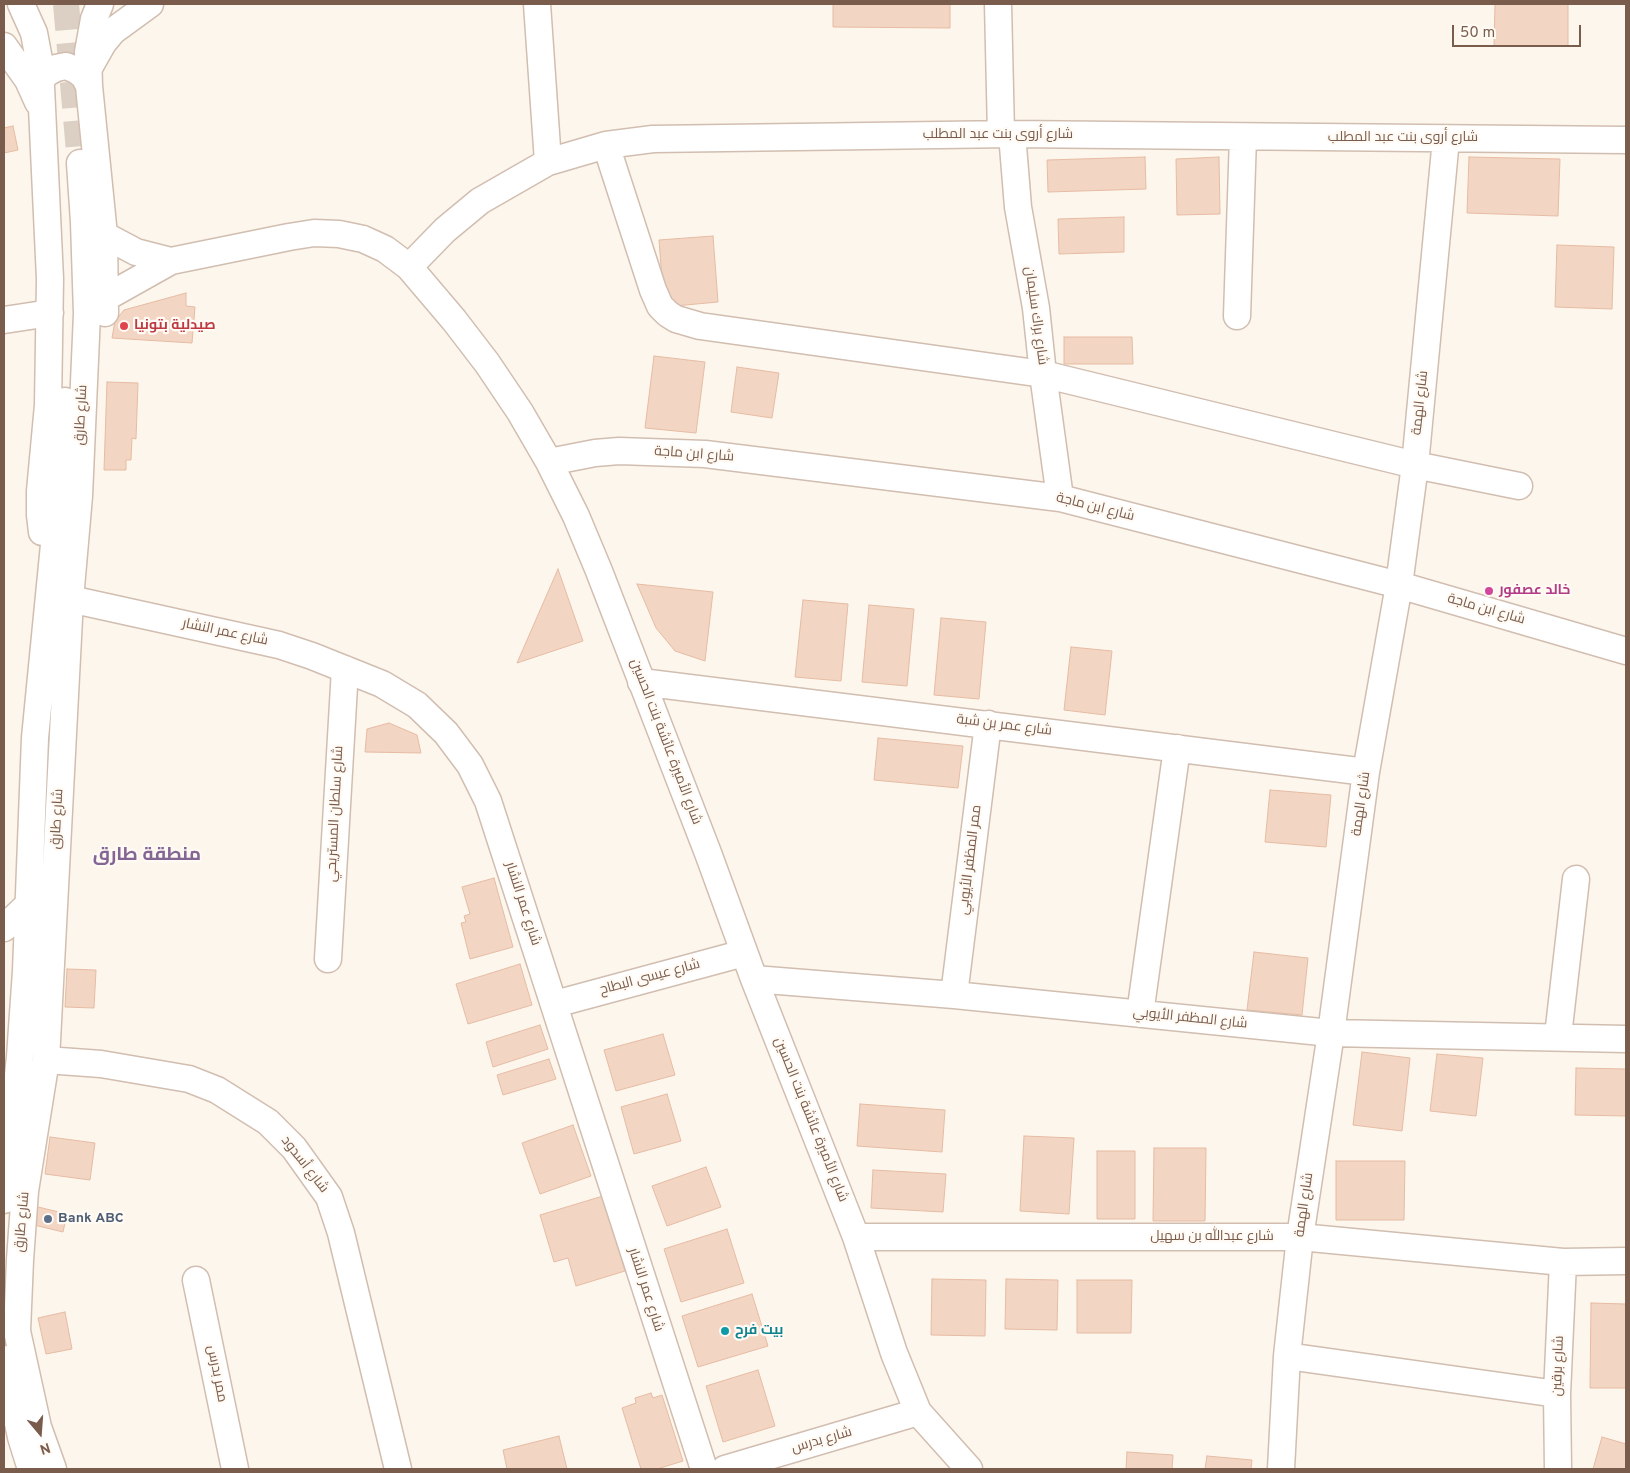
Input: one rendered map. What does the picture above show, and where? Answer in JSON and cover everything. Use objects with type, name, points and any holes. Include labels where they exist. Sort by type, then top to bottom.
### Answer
[{"type":"street","points":[[21,4],[34,33],[40,65],[50,279],[48,405],[40,491],[40,515],[43,539],[63,558],[84,536],[92,498],[100,406],[105,298],[104,235],[88,52],[100,4]]},
{"type":"street","points":[[89,77],[95,55],[113,32],[150,4]]},
{"type":"street","points":[[537,4],[548,162]]},
{"type":"street","name":"شارع براك سليمان","points":[[998,4],[1006,134],[1036,308],[1060,498]]},
{"type":"street","points":[[4,46],[28,80],[41,109]]},
{"type":"street","points":[[40,81],[47,73],[56,68],[66,66],[89,77]]},
{"type":"street","name":"شارع أروى بنت عبد المطلب","points":[[409,267],[445,230],[480,201],[548,162],[606,146],[652,138],[1006,134],[1626,140]]},
{"type":"street","points":[[1237,316],[1243,137]]},
{"type":"street","name":"شارع الهمة","points":[[1281,1469],[1287,1356],[1300,1237],[1331,1033],[1366,772],[1399,585],[1415,465],[1446,139]]},
{"type":"street","points":[[606,146],[653,290],[660,306],[676,319],[700,326],[1043,374],[1415,465],[1520,486]]},
{"type":"street","name":"شارع طارق","points":[[4,1200],[20,1057],[27,971],[70,599],[63,558],[59,494],[65,415],[68,326],[68,233],[72,163]]},
{"type":"street","name":"شارع الأميرة عائشة بنت الحسين","points":[[105,298],[171,262],[298,236],[339,234],[363,239],[385,249],[409,267],[454,320],[487,363],[520,412],[549,462],[576,516],[600,571],[754,979],[856,1237],[894,1353],[918,1412],[969,1469]]},
{"type":"street","name":"شارع الأميرة عائشة بنت الحسين","points":[[104,235],[136,252],[171,262]]},
{"type":"street","points":[[4,320],[50,312]]},
{"type":"street","name":"شارع ابن ماجة","points":[[549,462],[588,454],[619,451],[705,454],[1060,498],[1399,585],[1626,650]]},
{"type":"street","name":"شارع طارق","points":[[53,1469],[38,1427],[17,1331],[20,1260],[26,1191],[46,1060],[27,971],[35,738],[63,558]]},
{"type":"street","name":"شارع عمر النشار","points":[[70,599],[279,645],[382,684],[416,705],[446,732],[470,765],[488,801],[704,1469]]},
{"type":"street","name":"شارع سلطان المستريحي","points":[[328,959],[345,669]]},
{"type":"street","name":"شارع عمر بن شبة","points":[[641,682],[1366,772]]},
{"type":"street","name":"ممر المظفر الأيوبي","points":[[954,995],[988,724]]},
{"type":"street","points":[[1140,1014],[1177,748]]},
{"type":"street","points":[[1558,1036],[1576,879]]},
{"type":"street","points":[[4,928],[29,904]]},
{"type":"street","name":"شارع عيسى البطاح","points":[[555,1004],[744,952]]},
{"type":"street","name":"شارع المظفر الأيوبي","points":[[754,979],[954,995],[1331,1033],[1626,1038]]},
{"type":"street","points":[[4,1009],[20,1039]]},
{"type":"street","name":"شارع أسدود","points":[[46,1060],[101,1064],[190,1079],[217,1090],[268,1122],[294,1148],[329,1197],[342,1233],[398,1469]]},
{"type":"street","name":"شارع عبدالله بن سهيل","points":[[856,1237],[1300,1237],[1563,1262],[1626,1261]]},
{"type":"street","name":"شارع برقين","points":[[1558,1469],[1557,1394],[1563,1262]]},
{"type":"street","name":"ممر بدرس","points":[[196,1280],[235,1469]]},
{"type":"street","points":[[1287,1356],[1557,1394]]},
{"type":"street","points":[[4,1359],[12,1434],[31,1469]]},
{"type":"street","name":"شارع بدرس","points":[[725,1469],[918,1412]]},
{"type":"building","points":[[833,4],[950,4],[950,28],[833,27]]},
{"type":"building","points":[[1495,4],[1568,4],[1568,46],[1494,46]]},
{"type":"building","points":[[13,126],[18,150],[4,153],[4,128]]},
{"type":"building","points":[[1145,157],[1146,189],[1048,192],[1047,160]]},
{"type":"building","points":[[1219,157],[1220,214],[1177,215],[1176,159]]},
{"type":"building","points":[[1469,157],[1560,159],[1558,216],[1467,213]]},
{"type":"building","points":[[1124,217],[1124,252],[1059,254],[1058,219]]},
{"type":"building","points":[[713,236],[718,302],[664,307],[659,240]]},
{"type":"building","points":[[1557,245],[1614,247],[1612,309],[1555,307]]},
{"type":"building","points":[[186,293],[186,306],[195,307],[192,343],[112,338],[115,321],[124,310]]},
{"type":"building","points":[[1064,337],[1132,337],[1133,364],[1064,364]]},
{"type":"building","points":[[654,356],[705,362],[696,433],[645,428]]},
{"type":"building","points":[[737,367],[779,373],[772,418],[731,412]]},
{"type":"building","points":[[107,382],[138,383],[136,439],[132,438],[131,460],[126,460],[126,470],[104,470]]},
{"type":"building","points":[[558,569],[583,641],[517,663]]},
{"type":"building","points":[[637,584],[713,592],[705,661],[675,651],[656,628]]},
{"type":"building","points":[[803,600],[848,604],[841,681],[795,677]]},
{"type":"building","points":[[869,605],[914,609],[907,686],[862,682]]},
{"type":"building","points":[[941,618],[986,622],[979,699],[934,695]]},
{"type":"building","points":[[1071,647],[1112,651],[1105,715],[1064,710]]},
{"type":"building","points":[[389,723],[417,735],[421,753],[365,752],[367,729]]},
{"type":"building","points":[[878,738],[963,746],[958,788],[874,780]]},
{"type":"building","points":[[1270,790],[1331,795],[1326,847],[1265,842]]},
{"type":"building","points":[[494,878],[513,947],[470,959],[461,923],[466,922],[464,916],[470,914],[462,887]]},
{"type":"building","points":[[1254,952],[1308,958],[1302,1015],[1247,1010]]},
{"type":"building","points":[[520,964],[532,1005],[468,1024],[456,984]]},
{"type":"building","points":[[67,969],[96,970],[94,1008],[65,1007]]},
{"type":"building","points":[[540,1025],[548,1049],[493,1067],[486,1042]]},
{"type":"building","points":[[663,1034],[675,1075],[616,1091],[604,1050]]},
{"type":"building","points":[[1362,1052],[1410,1058],[1402,1131],[1353,1125]]},
{"type":"building","points":[[1437,1054],[1483,1058],[1476,1116],[1430,1111]]},
{"type":"building","points":[[549,1059],[556,1079],[503,1095],[497,1075]]},
{"type":"building","points":[[1576,1068],[1626,1069],[1626,1116],[1575,1115]]},
{"type":"building","points":[[667,1094],[681,1141],[634,1154],[621,1107]]},
{"type":"building","points":[[860,1104],[945,1110],[942,1152],[857,1146]]},
{"type":"building","points":[[573,1125],[591,1176],[540,1194],[522,1143]]},
{"type":"building","points":[[1024,1136],[1074,1138],[1069,1214],[1020,1211]]},
{"type":"building","points":[[50,1137],[95,1143],[90,1180],[45,1174]]},
{"type":"building","points":[[1154,1148],[1206,1148],[1205,1221],[1153,1221]]},
{"type":"building","points":[[1097,1151],[1135,1151],[1135,1219],[1097,1219]]},
{"type":"building","points":[[1336,1161],[1405,1161],[1404,1220],[1336,1220]]},
{"type":"building","points":[[706,1167],[721,1207],[667,1226],[652,1186]]},
{"type":"building","points":[[873,1170],[946,1174],[943,1212],[871,1208]]},
{"type":"building","points":[[603,1196],[625,1271],[576,1286],[568,1258],[554,1262],[540,1215]]},
{"type":"building","name":"Bank ABC","points":[[34,1206],[67,1214],[63,1232],[30,1224]]},
{"type":"building","points":[[727,1229],[744,1283],[681,1302],[664,1249]]},
{"type":"building","points":[[932,1279],[986,1280],[985,1336],[931,1335]]},
{"type":"building","points":[[1006,1279],[1058,1280],[1057,1330],[1005,1329]]},
{"type":"building","points":[[1077,1280],[1132,1280],[1131,1333],[1077,1333]]},
{"type":"building","name":"بيت فرح","points":[[752,1294],[768,1346],[698,1367],[682,1316]]},
{"type":"building","points":[[1591,1303],[1626,1304],[1626,1388],[1590,1388]]},
{"type":"building","points":[[65,1312],[72,1349],[46,1354],[38,1318]]},
{"type":"building","points":[[758,1370],[775,1426],[723,1442],[706,1386]]},
{"type":"building","points":[[651,1393],[653,1398],[662,1395],[683,1461],[657,1469],[641,1469],[622,1408],[636,1403],[635,1398]]},
{"type":"building","points":[[559,1436],[567,1469],[507,1469],[503,1450]]},
{"type":"building","points":[[1602,1437],[1626,1444],[1626,1469],[1593,1469]]},
{"type":"building","points":[[1127,1452],[1173,1455],[1172,1469],[1126,1469]]},
{"type":"building","points":[[1207,1456],[1252,1460],[1251,1469],[1205,1469]]},
{"type":"tunnel","points":[[66,4],[80,163]]},
{"type":"place","name":"صيدلية بتونيا","points":[[124,326]]},
{"type":"place","name":"خالد عصفور","points":[[1489,591]]},
{"type":"place","name":"Bank ABC","points":[[48,1219]]},
{"type":"place","name":"بيت فرح","points":[[725,1331]]},
{"type":"district","name":"منطقة طارق","points":[[147,856]]}]
